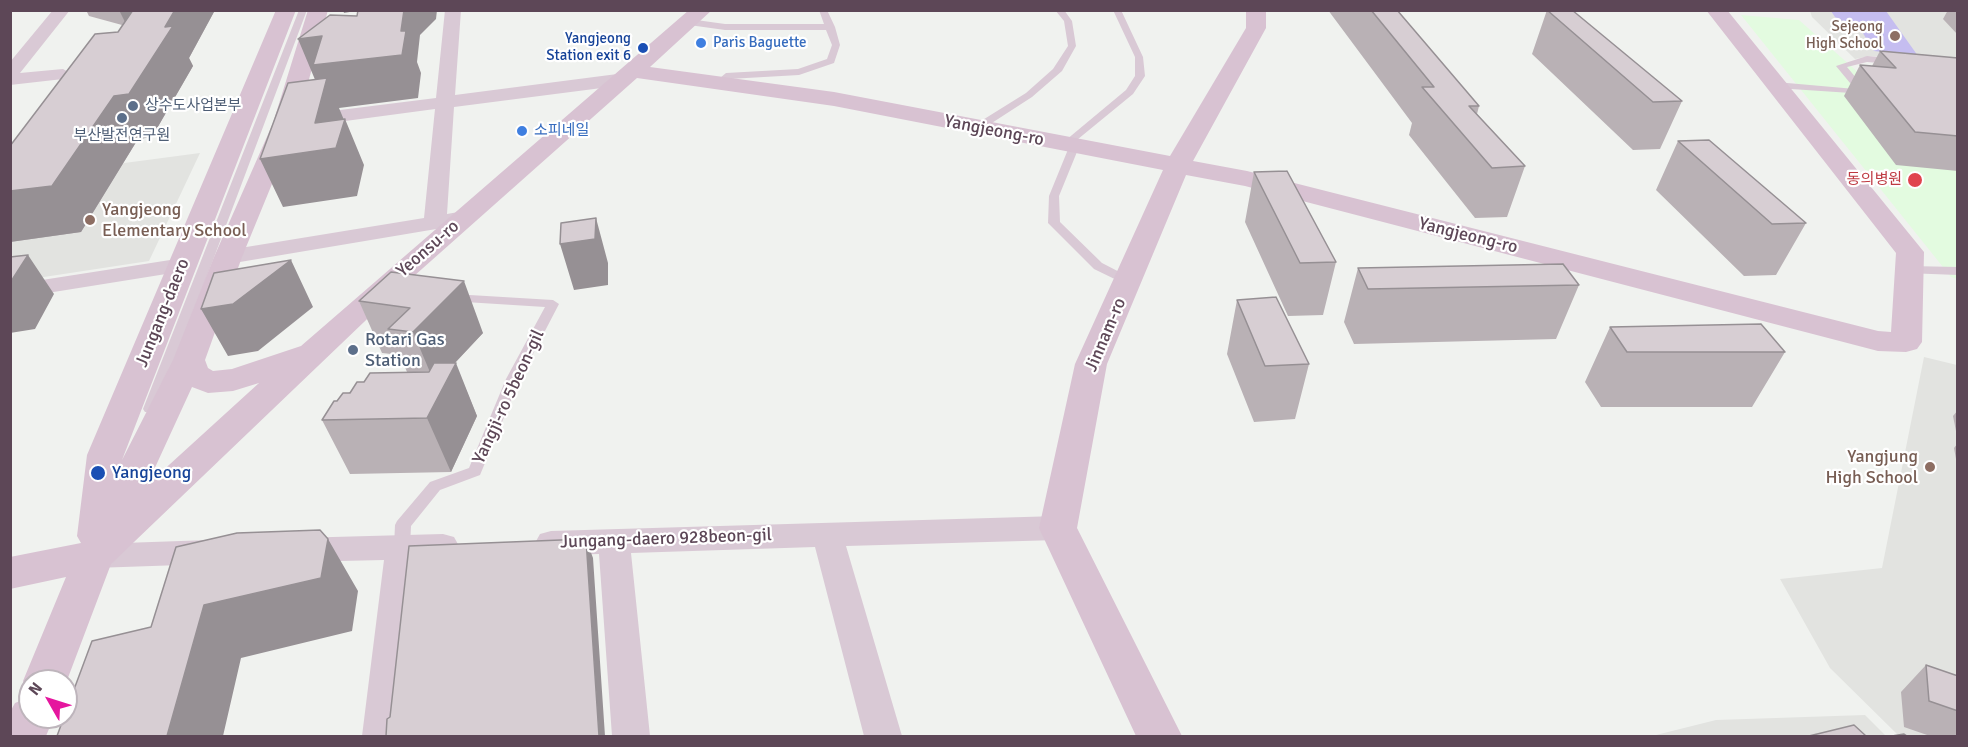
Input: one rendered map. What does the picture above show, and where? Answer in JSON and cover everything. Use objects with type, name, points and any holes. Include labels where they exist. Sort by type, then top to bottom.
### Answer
[{"type":"street","points":[[10,74],[62,10]]},
{"type":"street","name":"Jungang-daero","points":[[94,556],[105,455],[286,10]]},
{"type":"street","points":[[435,223],[453,10]]},
{"type":"street","name":"Jinnam-ro","points":[[1058,528],[1091,364],[1129,282],[1177,167],[1256,28],[1256,10]]},
{"type":"street","name":"Yangjeong-ro","points":[[629,75],[719,83],[834,99],[1247,179],[1878,341],[1906,342],[1910,252],[1716,10]]},
{"type":"street","name":"Yeonsu-ro","points":[[94,556],[320,346],[388,295],[464,218],[695,16]]},
{"type":"street","name":"Jungang-daero","points":[[50,669],[94,556],[189,360],[228,257],[285,123],[318,17]]},
{"type":"street","points":[[10,81],[63,74]]},
{"type":"street","points":[[285,123],[629,75]]},
{"type":"street","points":[[228,257],[464,218]]},
{"type":"street","points":[[10,292],[183,265]]},
{"type":"street","points":[[189,360],[194,374],[208,382],[233,380],[281,366],[320,346]]},
{"type":"street","points":[[1058,528],[1159,736]]},
{"type":"street","name":"Jungang-daero 928beon-gil","points":[[520,543],[1058,528]]},
{"type":"street","points":[[827,534],[883,736]]},
{"type":"street","points":[[614,541],[631,736]]},
{"type":"street","points":[[272,550],[473,545]]},
{"type":"street","name":"Yangji-ro 5beon-gil","points":[[381,736],[402,547]]},
{"type":"street","points":[[10,573],[94,556],[236,552]]},
{"type":"lane","points":[[719,83],[726,76],[799,72],[831,61],[836,45],[823,10]]},
{"type":"lane","points":[[977,128],[1029,95],[1057,71],[1072,46],[1068,21],[1059,10]]},
{"type":"lane","points":[[1117,10],[1139,57],[1140,76],[1130,92],[1070,146],[1054,196],[1054,224],[1098,266],[1129,282]]},
{"type":"lane","name":"Yeonsu-ro","points":[[695,16],[725,27],[763,26],[799,29],[831,27]]},
{"type":"lane","points":[[94,556],[318,17]]},
{"type":"lane","points":[[1776,85],[1863,92],[1841,66],[1867,59],[1902,61]]},
{"type":"lane","points":[[1909,270],[1958,271]]},
{"type":"lane","name":"Yangji-ro 5beon-gil","points":[[402,547],[403,525],[435,486],[475,471],[513,379],[553,304],[435,297]]},
{"type":"shaded area","name":"Sejeong High School","points":[[1810,11],[1957,11],[1957,61],[1871,56],[1855,59],[1812,17]]},
{"type":"shaded area","points":[[1831,11],[1886,11],[1918,56],[1874,51],[1856,22],[1837,20]]},
{"type":"shaded area","name":"동의병원","points":[[1741,15],[1799,20],[1860,74],[1957,84],[1957,279],[1951,277]]},
{"type":"shaded area","name":"Yangjeong Elementary School","points":[[200,153],[149,261],[11,282],[11,178]]},
{"type":"shaded area","name":"Yangjung High School","points":[[1924,357],[1957,365],[1957,736],[1899,736],[1830,668],[1780,579],[1882,568]]},
{"type":"shaded area","points":[[1865,715],[1886,736],[1652,736],[1716,720]]},
{"type":"building","points":[[133,10],[175,10],[165,27],[173,26],[129,94],[114,96],[52,186],[10,191],[10,146],[95,34],[118,32]]},
{"type":"building","points":[[358,10],[404,10],[401,31],[406,31],[402,55],[313,65],[322,36],[298,39],[330,15],[357,16]]},
{"type":"building","points":[[1371,10],[1397,10],[1479,106],[1469,106],[1525,166],[1492,168],[1422,87],[1434,87]]},
{"type":"building","points":[[1547,10],[1572,10],[1682,101],[1653,102]]},
{"type":"building","points":[[1880,51],[1958,58],[1958,136],[1915,132],[1860,65],[1896,68]]},
{"type":"building","points":[[327,78],[315,123],[345,119],[336,148],[260,159],[288,83]]},
{"type":"building","points":[[1709,140],[1806,223],[1772,224],[1678,141]]},
{"type":"building","points":[[1287,171],[1336,262],[1300,263],[1254,172]]},
{"type":"building","points":[[596,218],[595,239],[560,244],[561,223]]},
{"type":"building","points":[[28,255],[10,283],[10,257]]},
{"type":"building","points":[[291,260],[233,304],[201,309],[214,273]]},
{"type":"building","points":[[1563,264],[1579,285],[1368,289],[1358,268]]},
{"type":"building","points":[[391,272],[464,281],[413,332],[388,329],[410,308],[359,301]]},
{"type":"building","points":[[1276,297],[1309,364],[1265,366],[1237,300]]},
{"type":"building","points":[[1761,324],[1785,352],[1627,352],[1610,327]]},
{"type":"building","points":[[434,363],[456,363],[427,418],[322,420],[334,401],[337,401],[343,393],[350,393],[357,382],[364,382],[370,373],[429,372]]},
{"type":"building","points":[[320,530],[328,539],[321,578],[204,605],[167,736],[57,736],[60,729],[78,729],[78,679],[92,641],[151,627],[176,547],[237,533]]},
{"type":"building","points":[[586,539],[599,736],[386,736],[409,546]]},
{"type":"building","points":[[1926,665],[1958,676],[1958,711],[1929,701]]},
{"type":"building","points":[[1854,725],[1866,736],[1809,736]]},
{"type":"place","name":"Sejeong High School","points":[[1895,36]]},
{"type":"place","name":"Paris Baguette","points":[[701,43]]},
{"type":"place","name":"Yangjeong Station exit 6","points":[[643,48]]},
{"type":"place","name":"상수도사업본부","points":[[133,106]]},
{"type":"place","name":"부산발전연구원","points":[[122,118]]},
{"type":"place","name":"소피네일","points":[[522,131]]},
{"type":"place","name":"동의병원","points":[[1915,180]]},
{"type":"place","name":"Yangjeong Elementary School","points":[[90,220]]},
{"type":"place","name":"Rotari Gas Station","points":[[353,350]]},
{"type":"place","name":"Yangjung High School","points":[[1930,467]]},
{"type":"place","name":"Yangjeong","points":[[98,473]]}]
